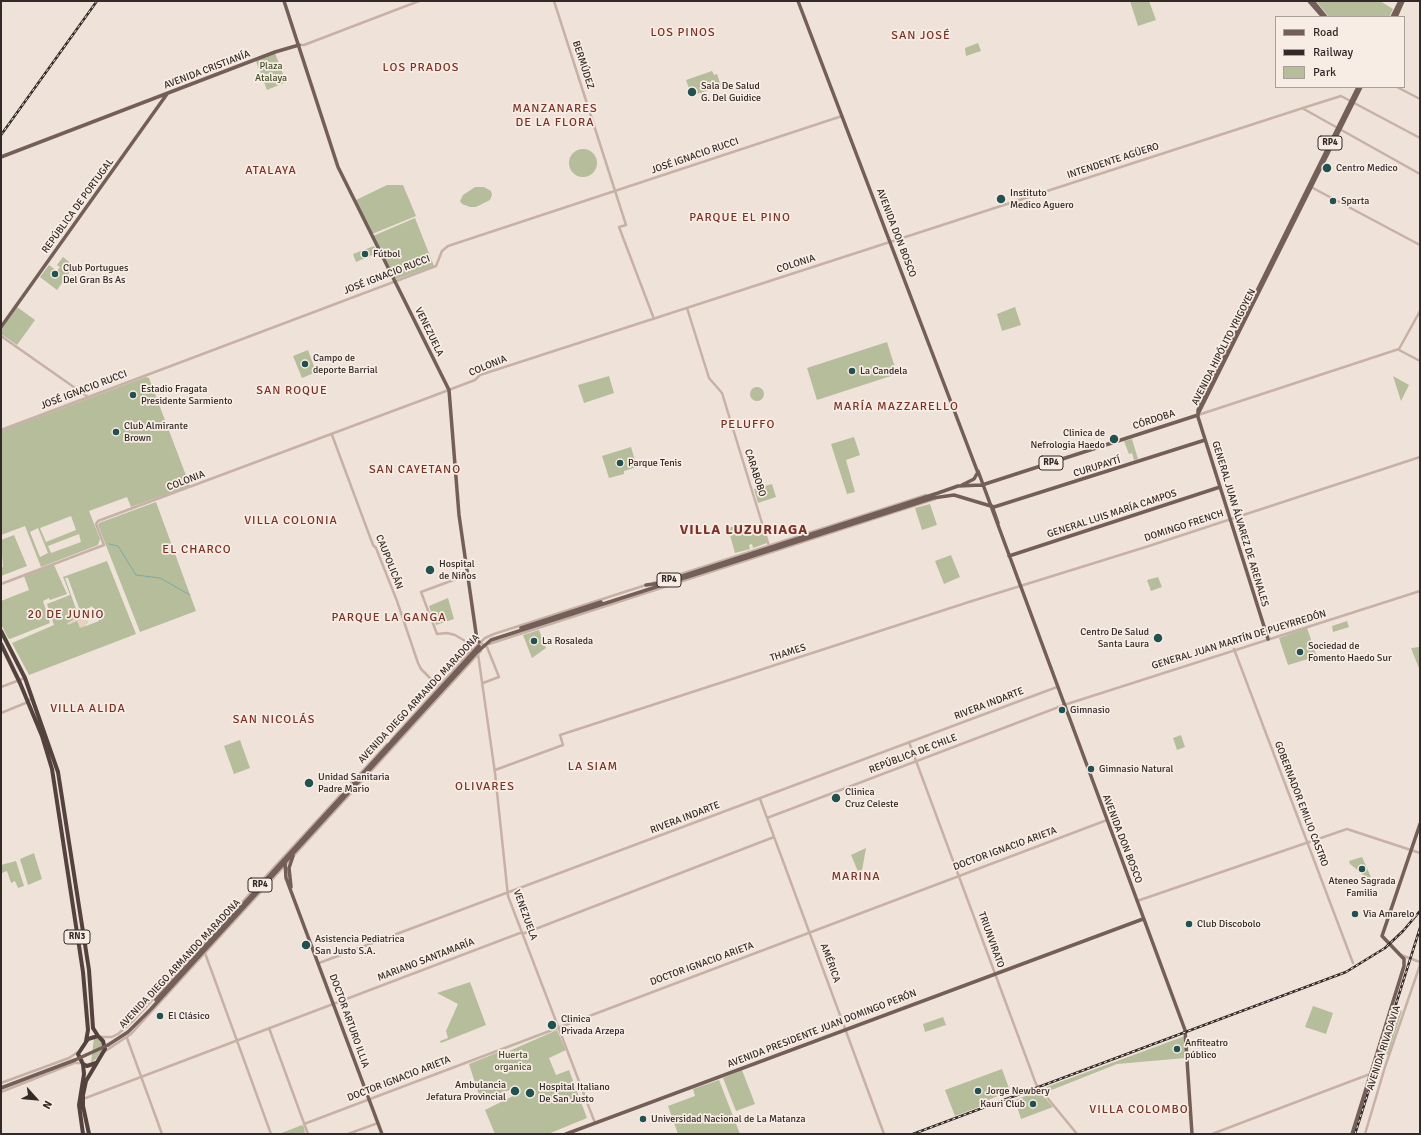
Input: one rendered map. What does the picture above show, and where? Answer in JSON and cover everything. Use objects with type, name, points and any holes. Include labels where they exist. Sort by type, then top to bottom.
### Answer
[{"type":"highway","name":"RN3","points":[[1,631],[26,678],[58,772],[89,970],[93,1028],[104,1044],[104,1052]]},
{"type":"highway","name":"RN3","points":[[1,644],[19,680],[42,736],[52,769],[84,985],[88,1030],[86,1041]]},
{"type":"highway","points":[[83,1134],[81,1100],[84,1069],[78,1058],[78,1052],[90,1037],[99,1036]]},
{"type":"highway","points":[[89,1134],[81,1100],[85,1084],[96,1063],[104,1052]]},
{"type":"highway","points":[[82,1063],[87,1066],[96,1063]]},
{"type":"main road","name":"VENEZUELA","points":[[284,1],[338,167],[449,390],[457,497],[467,575],[477,640],[483,644]]},
{"type":"main road","name":"AVENIDA DON BOSCO","points":[[798,1],[1010,556],[1057,687],[1186,1032],[1192,1134]]},
{"type":"main road","points":[[1309,1],[1322,16]]},
{"type":"main road","points":[[1313,1],[1325,16]]},
{"type":"main road","points":[[1393,16],[1402,1]]},
{"type":"main road","points":[[1396,16],[1402,1]]},
{"type":"main road","name":"AVENIDA CRISTIANÍA","points":[[1,157],[275,52],[299,45]]},
{"type":"main road","name":"AVENIDA HIPÓLITO YRIGOYEN","points":[[1352,102],[1358,88]]},
{"type":"main road","name":"AVENIDA HIPÓLITO YRIGOYEN","points":[[1198,415],[1310,186],[1360,88]]},
{"type":"main road","name":"REPÚBLICA DE PORTUGAL","points":[[1,328],[167,94]]},
{"type":"main road","name":"GENERAL JUAN ÁLVAREZ DE ARENALES","points":[[1198,415],[1268,639]]},
{"type":"main road","name":"CÓRDOBA","points":[[982,485],[1198,415]]},
{"type":"main road","name":"CURUPAYTÍ","points":[[991,507],[1206,440]]},
{"type":"main road","points":[[958,486],[974,479],[978,471]]},
{"type":"main road","name":"AVENIDA DIEGO ARMANDO MARADONA","points":[[483,644],[878,513],[940,494],[958,486],[982,485]]},
{"type":"main road","name":"GENERAL LUIS MARÍA CAMPOS","points":[[1010,556],[1220,487]]},
{"type":"main road","name":"AVENIDA DIEGO ARMANDO MARADONA","points":[[940,494],[954,495],[991,507]]},
{"type":"main road","points":[[865,522],[878,513]]},
{"type":"main road","name":"AVENIDA DIEGO ARMANDO MARADONA","points":[[107,1044],[132,1025],[174,979],[242,910],[312,829],[439,688],[483,644],[500,634],[767,550],[802,536],[834,528]]},
{"type":"main road","points":[[692,573],[711,564]]},
{"type":"main road","points":[[646,585],[661,583]]},
{"type":"main road","points":[[628,598],[643,591]]},
{"type":"main road","points":[[554,615],[565,614],[575,608]]},
{"type":"main road","name":"AVENIDA DIEGO ARMANDO MARADONA","points":[[1,1086],[75,1059],[107,1044],[133,1028],[235,912],[344,798],[475,652]]},
{"type":"main road","points":[[405,727],[408,721],[416,715]]},
{"type":"main road","points":[[376,759],[390,741]]},
{"type":"main road","points":[[361,775],[366,767],[371,764]]},
{"type":"main road","points":[[344,798],[350,796],[355,786]]},
{"type":"main road","points":[[312,829],[316,821],[325,815]]},
{"type":"main road","points":[[1404,965],[1404,960],[1382,937],[1420,824]]},
{"type":"main road","name":"DOCTOR ARTURO ILLIA","points":[[292,892],[289,868],[294,852]]},
{"type":"main road","name":"DOCTOR ARTURO ILLIA","points":[[286,859],[286,878],[382,1134]]},
{"type":"main road","points":[[275,873],[280,871],[286,878]]},
{"type":"main road","points":[[222,923],[235,912],[245,898],[255,891]]},
{"type":"main road","points":[[228,928],[242,910]]},
{"type":"main road","name":"AVENIDA PRESIDENTE JUAN DOMINGO PERÓN","points":[[566,1134],[1143,919]]},
{"type":"main road","points":[[1392,946],[1404,965]]},
{"type":"main road","points":[[174,979],[184,965]]},
{"type":"main road","name":"AVENIDA RIVADAVIA","points":[[1351,1134],[1404,965]]},
{"type":"main road","points":[[164,999],[167,991],[175,986]]},
{"type":"street","name":"AVENIDA CRISTIANÍA","points":[[299,45],[304,45],[419,1]]},
{"type":"street","name":"BERMÚDEZ","points":[[554,1],[626,225],[619,227],[654,319]]},
{"type":"street","points":[[1399,88],[1420,99]]},
{"type":"street","name":"INTENDENTE AGÜERO","points":[[891,242],[1341,96],[1352,102]]},
{"type":"street","points":[[1352,102],[1420,138]]},
{"type":"street","points":[[1302,108],[1338,130],[1420,174]]},
{"type":"street","name":"JOSÉ IGNACIO RUCCI","points":[[1,430],[436,266],[442,251],[448,246],[842,116]]},
{"type":"street","points":[[1310,186],[1420,245]]},
{"type":"street","name":"COLONIA","points":[[1,584],[104,545],[96,524],[98,521],[332,435],[475,380],[479,376],[486,373],[891,242]]},
{"type":"street","name":"CARABOBO","points":[[687,308],[709,378],[714,386],[722,393],[767,550]]},
{"type":"street","points":[[1420,311],[1399,349],[1420,361]]},
{"type":"street","points":[[1,336],[88,397]]},
{"type":"street","name":"CÓRDOBA","points":[[1198,415],[1399,349]]},
{"type":"street","name":"CAUPOLICÁN","points":[[332,435],[373,545],[376,548],[397,601],[413,651],[423,670],[439,688]]},
{"type":"street","name":"DOMINGO FRENCH","points":[[1021,586],[1420,457]]},
{"type":"street","name":"AVENIDA DIEGO ARMANDO MARADONA","points":[[483,644],[494,634],[711,564],[767,550],[865,522],[940,494]]},
{"type":"street","name":"AVENIDA DIEGO ARMANDO MARADONA","points":[[802,536],[878,513]]},
{"type":"street","name":"AVENIDA DIEGO ARMANDO MARADONA","points":[[483,644],[628,598],[767,550]]},
{"type":"street","points":[[467,575],[421,592],[438,634],[447,633],[455,635],[465,641],[475,652]]},
{"type":"street","name":"THAMES","points":[[495,770],[563,745],[560,735],[1021,586]]},
{"type":"street","name":"GENERAL JUAN MARTÍN DE PUEYRREDÓN","points":[[1064,705],[1420,591]]},
{"type":"street","points":[[483,644],[499,676],[483,683]]},
{"type":"street","name":"GOBERNADOR EMILIO CASTRO","points":[[1234,650],[1353,963]]},
{"type":"street","name":"AVENIDA DIEGO ARMANDO MARADONA","points":[[99,1036],[112,1037],[121,1032],[134,1020],[184,965],[228,928],[350,796],[475,652]]},
{"type":"street","name":"VENEZUELA","points":[[475,652],[483,683],[495,770],[508,893],[595,1123]]},
{"type":"street","points":[[1,687],[26,678]]},
{"type":"street","name":"RIVERA INDARTE","points":[[319,963],[1057,687]]},
{"type":"street","name":"AVENIDA DIEGO ARMANDO MARADONA","points":[[104,1052],[127,1038],[164,999],[203,950],[222,923],[439,688]]},
{"type":"street","points":[[1,713],[28,702],[33,697]]},
{"type":"street","name":"REPÚBLICA DE CHILE","points":[[767,818],[1064,705]]},
{"type":"street","name":"TRIUNVIRATO","points":[[909,742],[1036,1084],[1077,1134]]},
{"type":"street","name":"AMÉRICA","points":[[760,798],[884,1134]]},
{"type":"street","name":"DOCTOR IGNACIO ARIETA","points":[[304,1124],[1107,820]]},
{"type":"street","points":[[1137,901],[1347,829],[1420,853]]},
{"type":"street","name":"MARIANO SANTAMARÍA","points":[[81,1100],[774,837]]},
{"type":"street","points":[[203,950],[271,1134]]},
{"type":"street","points":[[1400,955],[1420,962]]},
{"type":"street","points":[[1404,965],[1407,958]]},
{"type":"street","points":[[1415,961],[1419,966]]},
{"type":"street","name":"AVENIDA RIVADAVIA","points":[[1365,1134],[1385,1067],[1419,966]]},
{"type":"street","points":[[269,1028],[308,1134]]},
{"type":"street","points":[[127,1038],[162,1134]]},
{"type":"street","name":"AVENIDA DIEGO ARMANDO MARADONA","points":[[1,1086],[69,1058],[78,1052]]},
{"type":"street","points":[[1,1092],[74,1064],[82,1063]]},
{"type":"street","points":[[1212,1134],[1370,1074]]},
{"type":"street","points":[[348,1134],[378,1123]]},
{"type":"green space","points":[[1130,1],[1149,1],[1156,20],[1138,26]]},
{"type":"green space","points":[[1316,1],[1380,1],[1393,9],[1390,16],[1328,16]]},
{"type":"green space","points":[[978,43],[981,51],[966,56],[965,48]]},
{"type":"green space","name":"Plaza Atalaya","points":[[275,53],[286,82],[267,90],[256,61]]},
{"type":"green space","points":[[712,71],[714,75],[717,74],[721,86],[697,94],[695,90],[690,91],[686,80]]},
{"type":"green space","points":[[583,149],[593,153],[597,163],[593,173],[583,177],[573,173],[569,163],[573,153]]},
{"type":"green space","points":[[387,185],[403,185],[416,216],[372,234],[356,200]]},
{"type":"green space","points":[[475,187],[484,187],[491,191],[492,195],[490,200],[476,207],[470,207],[462,204],[460,201],[463,195]]},
{"type":"green space","points":[[415,218],[434,266],[394,280],[373,236]]},
{"type":"green space","name":"Fútbol","points":[[374,246],[377,253],[356,262],[353,254]]},
{"type":"green space","name":"Club Portugues Del Gran Bs As","points":[[63,257],[74,266],[57,290],[40,277],[49,265],[57,271],[60,267],[57,265]]},
{"type":"green space","points":[[17,307],[35,320],[17,345],[1,334],[1,330]]},
{"type":"green space","points":[[1015,307],[1021,325],[1002,331],[997,314]]},
{"type":"green space","name":"La Candela","points":[[887,342],[897,374],[817,400],[807,368]]},
{"type":"green space","name":"Campo de deporte Barrial","points":[[308,350],[316,372],[302,378],[293,356]]},
{"type":"green space","points":[[609,376],[614,393],[584,403],[578,385]]},
{"type":"green space","points":[[1393,376],[1409,385],[1401,401]]},
{"type":"green space","points":[[146,377],[149,378],[190,486],[131,507],[127,497],[89,511],[100,539],[98,545],[41,567],[25,526],[1,535],[1,431]],"holes":[[[71,516],[76,530],[46,542],[40,528]],[[38,528],[48,553],[40,557],[30,532]],[[79,534],[81,542],[51,553],[48,546]]]},
{"type":"green space","points":[[754,387],[760,387],[764,391],[764,397],[760,401],[754,401],[750,397],[750,391]]},
{"type":"green space","points":[[854,437],[860,455],[846,460],[855,492],[847,494],[831,444]]},
{"type":"green space","points":[[1132,439],[1138,459],[1134,460],[1132,453],[1129,454],[1124,441]]},
{"type":"green space","name":"Parque Tenis","points":[[631,447],[637,467],[624,471],[624,474],[609,478],[602,456]]},
{"type":"green space","points":[[772,484],[776,497],[758,503],[754,489]]},
{"type":"green space","points":[[156,502],[196,611],[140,632],[98,525],[99,523]]},
{"type":"green space","points":[[930,504],[937,525],[922,530],[915,508]]},
{"type":"green space","points":[[740,524],[742,529],[761,524],[767,543],[753,548],[752,544],[749,545],[750,549],[735,553],[728,528]]},
{"type":"green space","points":[[14,535],[27,566],[1,576],[1,568],[3,567],[1,540]]},
{"type":"green space","points":[[951,555],[960,577],[944,584],[935,561]]},
{"type":"green space","points":[[107,561],[136,634],[29,675],[12,643],[54,625],[47,604],[70,595],[63,577]],"holes":[[[65,578],[68,578],[79,608],[76,609]],[[92,606],[99,621],[86,626],[85,624],[88,623],[84,611]]]},
{"type":"green space","points":[[54,565],[67,594],[43,601],[50,623],[10,639],[8,638],[1,624],[1,601],[29,590],[24,576]]},
{"type":"green space","points":[[1158,577],[1162,587],[1151,591],[1147,580]]},
{"type":"green space","points":[[448,598],[454,619],[436,625],[429,606]]},
{"type":"green space","points":[[1347,621],[1349,627],[1333,632],[1332,626]]},
{"type":"green space","name":"Sociedad de Fomento Haedo Sur","points":[[1307,628],[1318,660],[1309,663],[1308,659],[1288,665],[1279,638]]},
{"type":"green space","name":"La Rosaleda","points":[[539,630],[546,648],[532,658],[523,635]]},
{"type":"green space","points":[[1420,647],[1420,671],[1411,648]]},
{"type":"green space","points":[[1181,735],[1185,747],[1177,750],[1173,738]]},
{"type":"green space","points":[[240,740],[250,768],[234,774],[224,746]]},
{"type":"green space","points":[[866,848],[861,876],[860,876],[851,855]]},
{"type":"green space","points":[[34,853],[42,879],[28,885],[20,859]]},
{"type":"green space","name":"Ateneo Sagrada Familia","points":[[1362,857],[1371,877],[1367,878],[1350,864],[1349,861]]},
{"type":"green space","points":[[16,861],[24,886],[18,888],[15,881],[11,883],[7,871],[2,873],[1,871],[1,865]]},
{"type":"green space","points":[[470,982],[486,1025],[441,1043],[440,1041],[448,1038],[446,1031],[458,1004],[437,993]]},
{"type":"green space","points":[[1313,1006],[1333,1013],[1326,1034],[1305,1027]]},
{"type":"green space","points":[[1399,1010],[1402,1011],[1388,1055],[1384,1054]]},
{"type":"green space","points":[[943,1017],[946,1025],[925,1032],[923,1024]]},
{"type":"green space","name":"Hospital Italiano De San Justo","points":[[557,1030],[566,1050],[549,1058],[556,1075],[569,1070],[587,1118],[548,1134],[495,1134],[485,1110],[513,1096],[510,1090],[480,1098],[469,1064],[499,1052],[500,1055]]},
{"type":"green space","points":[[1185,1036],[1185,1058],[1117,1064],[1044,1093],[1041,1089]]},
{"type":"green space","points":[[94,1038],[99,1039],[102,1042],[103,1049],[91,1063]]},
{"type":"green space","name":"Jorge Newbery","points":[[1002,1069],[1010,1091],[983,1102],[984,1105],[955,1116],[945,1090]]},
{"type":"green space","points":[[742,1070],[755,1104],[736,1111],[723,1078]]},
{"type":"green space","points":[[719,1080],[740,1134],[678,1134],[668,1106],[695,1096],[693,1089]]},
{"type":"green space","name":"Kauri Club","points":[[1039,1091],[1053,1107],[1021,1119],[1015,1100]]},
{"type":"green space","points":[[302,1125],[304,1127],[305,1134],[279,1134]]},
{"type":"shaded area","points":[[84,611],[88,623],[85,624],[86,626],[80,628],[77,621],[68,625],[67,623],[73,620],[72,615]]},
{"type":"waterway","points":[[109,544],[118,546],[136,575],[160,578],[190,595]]},
{"type":"railway","points":[[1,135],[97,1]]},
{"type":"railway","points":[[913,1134],[1346,972],[1385,948],[1403,931],[1420,911]]},
{"type":"railway","points":[[1355,1134],[1420,928]]},
{"type":"place","name":"Sala De Salud G. Del Guidice","points":[[692,92]]},
{"type":"place","name":"Centro Medico","points":[[1327,168]]},
{"type":"place","name":"Instituto Medico Aguero","points":[[1001,199]]},
{"type":"place","name":"Sparta","points":[[1333,201]]},
{"type":"place","name":"Fútbol","points":[[365,254]]},
{"type":"place","name":"Club Portugues Del Gran Bs As","points":[[55,274]]},
{"type":"place","name":"Campo de deporte Barrial","points":[[305,364]]},
{"type":"place","name":"La Candela","points":[[852,371]]},
{"type":"place","name":"Estadio Fragata Presidente Sarmiento","points":[[133,395]]},
{"type":"place","name":"Club Almirante Brown","points":[[116,432]]},
{"type":"place","name":"Clinica de Nefrologia Haedo","points":[[1114,439]]},
{"type":"place","name":"Parque Tenis","points":[[620,463]]},
{"type":"place","name":"Hospital de Niños","points":[[430,570]]},
{"type":"place","name":"Centro De Salud Santa Laura","points":[[1158,638]]},
{"type":"place","name":"La Rosaleda","points":[[534,641]]},
{"type":"place","name":"Sociedad de Fomento Haedo Sur","points":[[1300,652]]},
{"type":"place","name":"Gimnasio","points":[[1062,710]]},
{"type":"place","name":"Gimnasio Natural","points":[[1091,769]]},
{"type":"place","name":"Unidad Sanitaria Padre Mario","points":[[309,783]]},
{"type":"place","name":"Clinica Cruz Celeste","points":[[836,798]]},
{"type":"place","name":"Ateneo Sagrada Familia","points":[[1362,869]]},
{"type":"place","name":"Via Amarelo","points":[[1355,914]]},
{"type":"place","name":"Club Discobolo","points":[[1189,924]]},
{"type":"place","name":"Asistencia Pediatrica San Justo S.A.","points":[[306,945]]},
{"type":"place","name":"El Clásico","points":[[160,1016]]},
{"type":"place","name":"Clinica Privada Arzepa","points":[[552,1025]]},
{"type":"place","name":"Anfiteatro público","points":[[1177,1049]]},
{"type":"place","name":"Ambulancia Jefatura Provincial","points":[[515,1091]]},
{"type":"place","name":"Jorge Newbery","points":[[978,1091]]},
{"type":"place","name":"Hospital Italiano De San Justo","points":[[530,1093]]},
{"type":"place","name":"Kauri Club","points":[[1033,1104]]},
{"type":"place","name":"Universidad Nacional de La Matanza","points":[[643,1119]]},
{"type":"district","name":"LOS PINOS","points":[[683,33]]},
{"type":"district","name":"SAN JOSÉ","points":[[921,36]]},
{"type":"district","name":"LOS PRADOS","points":[[421,68]]},
{"type":"district","name":"MANZANARES DE LA FLORA","points":[[555,116]]},
{"type":"district","name":"ATALAYA","points":[[271,171]]},
{"type":"district","name":"PARQUE EL PINO","points":[[740,218]]},
{"type":"district","name":"SAN ROQUE","points":[[292,391]]},
{"type":"district","name":"MARÍA MAZZARELLO","points":[[896,407]]},
{"type":"district","name":"PELUFFO","points":[[748,425]]},
{"type":"district","name":"SAN CAYETANO","points":[[415,470]]},
{"type":"district","name":"VILLA COLONIA","points":[[291,521]]},
{"type":"district","name":"VILLA LUZURIAGA","points":[[744,530]]},
{"type":"district","name":"EL CHARCO","points":[[197,550]]},
{"type":"district","name":"20 DE JUNIO","points":[[66,615]]},
{"type":"district","name":"PARQUE LA GANGA","points":[[389,618]]},
{"type":"district","name":"VILLA ALIDA","points":[[88,709]]},
{"type":"district","name":"SAN NICOLÁS","points":[[274,720]]},
{"type":"district","name":"LA SIAM","points":[[593,767]]},
{"type":"district","name":"OLIVARES","points":[[485,787]]},
{"type":"district","name":"MARINA","points":[[856,877]]},
{"type":"district","name":"VILLA COLOMBO","points":[[1139,1110]]},
{"type":"park label","name":"Huerta organica","points":[[513,1060]]}]
